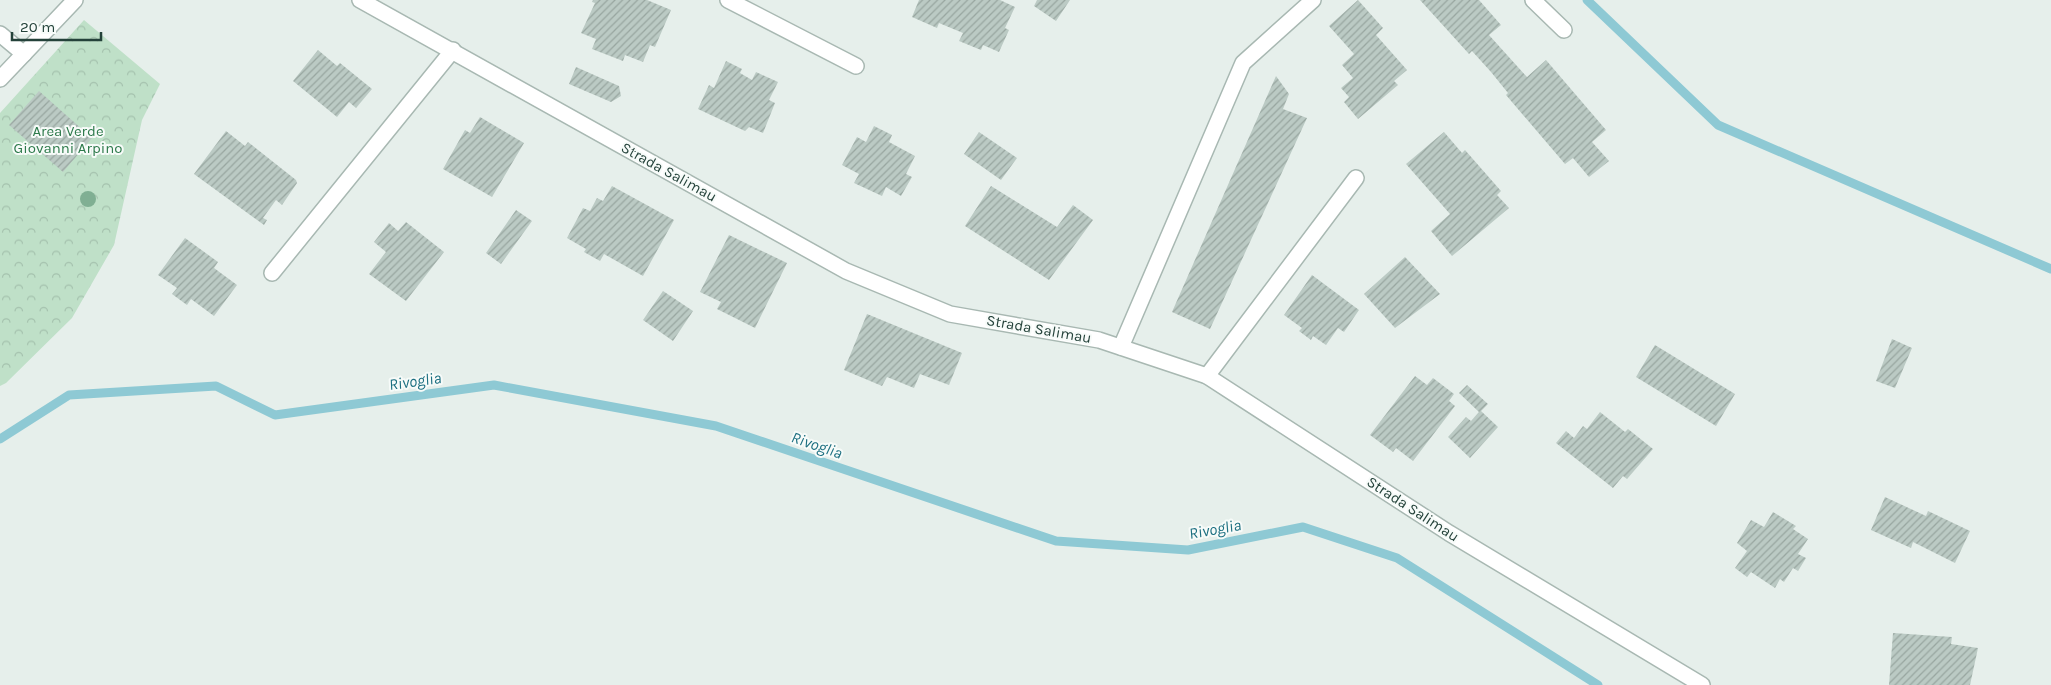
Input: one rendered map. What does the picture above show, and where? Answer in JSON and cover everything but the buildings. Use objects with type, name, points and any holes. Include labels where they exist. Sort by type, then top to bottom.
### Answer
[{"type":"street","points":[[0,80],[75,0]]},
{"type":"street","name":"Strada Salimau","points":[[360,0],[453,50],[846,272],[950,314],[1099,340],[1207,376],[1449,533],[1702,685]]},
{"type":"street","points":[[728,0],[856,66]]},
{"type":"street","points":[[1121,347],[1243,63],[1313,0]]},
{"type":"street","points":[[1532,0],[1564,30]]},
{"type":"street","points":[[0,34],[24,54]]},
{"type":"street","points":[[272,273],[453,50]]},
{"type":"street","points":[[1207,376],[1356,178]]},
{"type":"green space","name":"Area Verde Giovanni Arpino","points":[[84,20],[160,84],[142,120],[114,245],[72,318],[6,383],[0,386],[0,113]]},
{"type":"waterway","points":[[1587,0],[1718,125],[2051,269]]},
{"type":"waterway","name":"Rivoglia","points":[[0,439],[69,395],[216,386],[275,415],[494,385],[716,426],[1056,541],[1188,550],[1303,527],[1397,558],[1598,685]]}]
